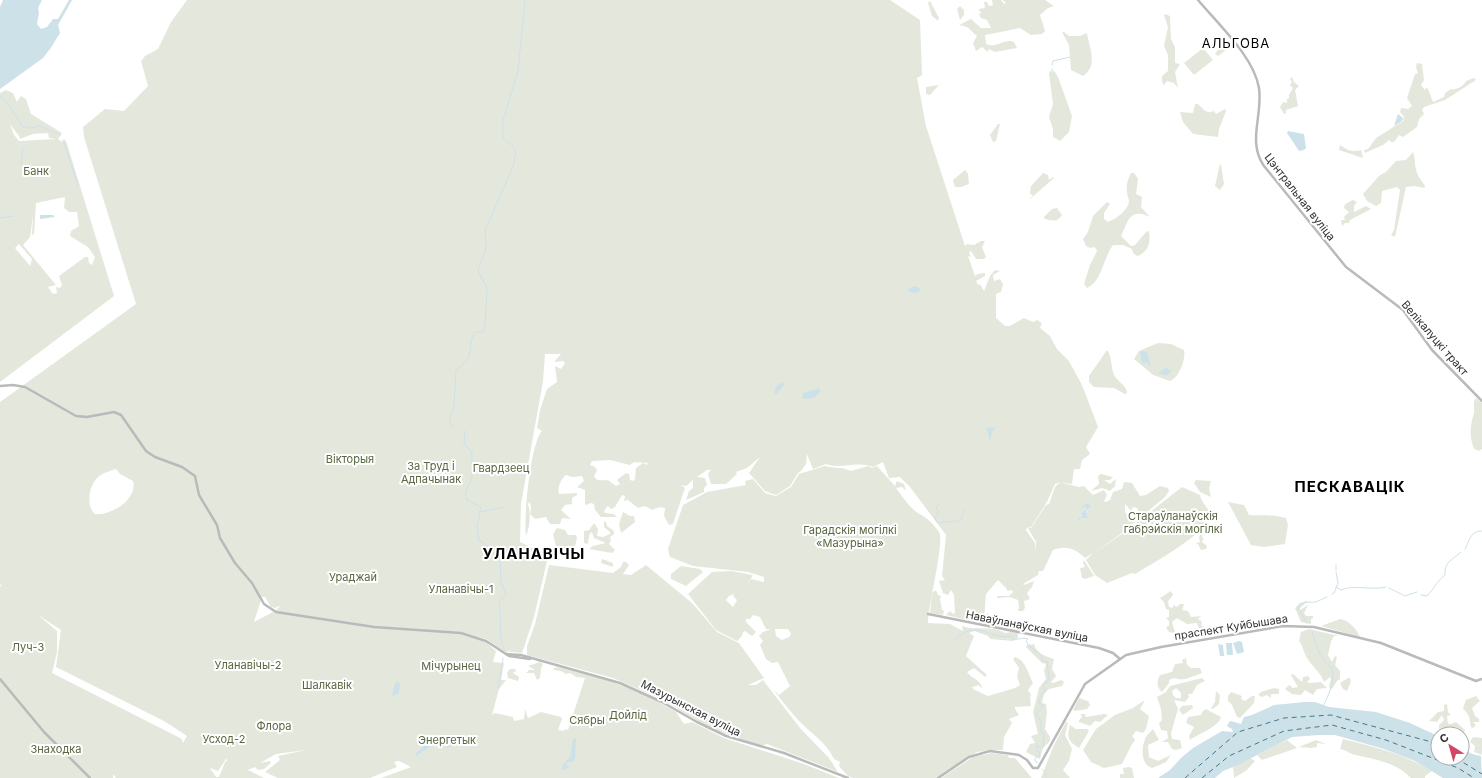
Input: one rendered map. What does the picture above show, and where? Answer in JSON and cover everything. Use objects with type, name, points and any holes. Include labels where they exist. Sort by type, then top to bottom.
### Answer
[{"type":"street","name":"Цэнтральная вуліца","points":[[1198,0],[1245,58],[1257,82],[1259,95],[1256,141],[1260,161],[1322,239],[1354,275]]},
{"type":"street","name":"Велікалуцкі тракт","points":[[1354,275],[1403,310],[1432,350],[1482,401]]},
{"type":"street","name":"Мазурынская вуліца","points":[[0,386],[13,385],[26,387],[76,416],[87,417],[114,412],[120,415],[146,451],[155,457],[182,466],[195,476],[200,495],[217,525],[220,538],[235,563],[252,583],[264,604],[276,612],[374,627],[461,633],[486,641],[506,654],[510,653],[620,683],[662,702],[697,722],[726,736],[790,755],[848,778]]},
{"type":"street","name":"Наваўланаўская вуліца","points":[[928,614],[1099,648],[1110,651],[1120,659]]},
{"type":"street","name":"праспект Куйбышава","points":[[938,778],[969,757],[990,751],[1018,755],[1027,760],[1033,768],[1039,767],[1085,684],[1120,659],[1133,653],[1161,646],[1283,626],[1301,625],[1381,643],[1476,681],[1482,679]]},
{"type":"street","points":[[0,679],[40,727],[90,778]]},
{"type":"green space","points":[[187,0],[890,0],[920,20],[922,75],[917,78],[926,126],[965,246],[967,244],[974,245],[981,241],[985,241],[982,247],[986,257],[984,259],[976,259],[971,251],[969,252],[971,257],[968,256],[975,276],[985,273],[985,276],[976,281],[978,285],[980,284],[984,291],[990,276],[995,270],[1000,271],[993,275],[994,281],[1000,279],[1003,284],[1001,292],[996,294],[996,318],[1005,326],[1010,326],[1024,318],[1033,322],[1037,320],[1042,323],[1040,328],[1050,336],[1057,349],[1069,361],[1082,385],[1098,427],[1086,447],[1090,454],[1082,460],[1080,469],[1074,469],[1072,484],[1060,482],[1079,487],[1084,486],[1093,495],[1104,490],[1107,495],[1104,501],[1106,502],[1110,500],[1113,492],[1122,489],[1124,482],[1132,483],[1140,496],[1146,495],[1160,486],[1168,488],[1169,491],[1165,497],[1122,533],[1094,553],[1122,534],[1182,487],[1200,495],[1209,511],[1211,521],[1199,529],[1199,532],[1184,543],[1135,574],[1132,573],[1107,583],[1095,575],[1086,560],[1093,553],[1085,558],[1078,552],[1066,548],[1053,550],[1043,571],[1039,571],[1038,575],[1023,584],[1024,585],[1034,581],[1032,587],[1027,593],[1030,599],[1024,601],[1025,608],[1023,611],[1018,611],[1018,600],[1010,597],[997,598],[997,596],[1009,596],[1013,592],[1012,590],[1007,591],[1007,589],[998,580],[986,594],[984,619],[987,613],[996,620],[1021,629],[1019,632],[946,615],[950,611],[953,614],[955,613],[954,595],[951,590],[948,595],[943,593],[939,581],[945,580],[942,576],[946,535],[910,487],[900,477],[889,478],[883,462],[873,467],[861,464],[832,466],[826,464],[813,469],[807,454],[806,464],[790,486],[776,495],[765,491],[749,473],[760,457],[747,468],[736,472],[737,474],[726,484],[711,484],[708,474],[711,470],[707,470],[697,477],[705,478],[707,485],[704,488],[704,492],[686,500],[689,491],[693,488],[693,480],[686,486],[681,485],[685,488],[673,524],[669,525],[664,516],[665,508],[660,507],[652,510],[645,506],[638,508],[628,500],[624,501],[625,496],[622,495],[615,507],[611,509],[608,506],[604,511],[605,513],[614,514],[617,517],[601,517],[595,510],[594,504],[591,503],[586,505],[585,490],[577,487],[584,481],[582,476],[572,477],[566,475],[561,481],[559,494],[577,493],[577,495],[572,498],[572,504],[565,505],[561,510],[571,519],[562,518],[560,524],[550,524],[546,517],[535,519],[530,514],[526,536],[525,528],[527,499],[531,464],[538,437],[542,431],[537,428],[540,410],[547,389],[557,382],[555,366],[561,369],[565,363],[563,361],[554,362],[561,354],[545,354],[543,381],[521,504],[520,542],[545,554],[548,557],[534,617],[522,653],[503,651],[486,639],[461,632],[374,627],[275,611],[281,605],[275,608],[271,607],[265,597],[262,597],[254,622],[273,612],[374,628],[461,633],[486,642],[496,651],[493,662],[504,663],[501,680],[506,680],[499,689],[492,715],[495,713],[513,717],[514,721],[524,719],[525,709],[528,718],[541,712],[561,717],[562,719],[558,730],[568,730],[585,678],[576,677],[570,673],[566,674],[561,671],[553,670],[557,667],[611,681],[650,697],[676,712],[684,724],[692,722],[724,738],[804,764],[839,778],[381,778],[411,767],[399,761],[394,762],[397,767],[370,778],[278,778],[265,772],[280,760],[278,756],[306,750],[276,754],[260,763],[270,761],[271,763],[264,769],[258,770],[255,767],[248,770],[264,778],[116,778],[113,774],[113,778],[0,778],[0,586],[2,587],[0,584],[0,402],[136,304],[84,137],[83,127],[105,109],[124,111],[148,86],[141,61],[145,56],[158,49],[171,22]],"holes":[[[610,460],[630,465],[634,462],[648,463],[647,465],[643,463],[636,468],[635,479],[633,481],[630,480],[629,474],[626,473],[617,480],[620,484],[616,486],[608,480],[600,480],[595,478],[594,476],[597,470],[595,467],[590,465],[592,461]],[[116,469],[120,474],[133,481],[131,494],[122,505],[115,509],[101,514],[95,514],[89,500],[91,488],[97,478]],[[1060,482],[1055,487],[1049,504],[1046,505],[1031,528],[1028,528],[1036,542],[1036,551],[1035,543],[1026,530],[1027,528],[1031,527],[1047,502],[1055,484]],[[529,502],[531,506],[530,514],[528,504]],[[1088,503],[1092,507],[1086,510],[1088,518],[1081,518],[1079,521],[1077,519],[1082,516],[1081,513],[1086,507],[1080,507]],[[1125,504],[1131,511],[1133,507],[1137,508],[1139,513],[1129,518],[1125,512]],[[38,615],[61,630],[56,667],[164,721],[187,736],[183,743],[182,739],[52,673],[57,652],[57,631]],[[226,759],[228,760],[225,762],[219,777],[216,777],[210,768],[218,771]]]},
{"type":"green space","points":[[992,0],[1001,0],[1004,4],[1006,3],[1003,0],[1045,0],[1054,6],[1048,8],[1040,15],[1045,31],[1042,34],[1031,35],[1020,28],[985,35],[986,44],[994,45],[1010,41],[1014,42],[1017,48],[995,52],[989,49],[988,52],[982,47],[976,51],[973,43],[977,36],[967,27],[959,25],[971,19],[981,28],[991,28],[987,20],[981,18],[979,9],[985,8],[984,2],[987,2],[989,6],[993,5]]},
{"type":"green space","points":[[930,1],[939,18],[938,21],[932,16],[928,3]]},
{"type":"green space","points":[[960,6],[964,10],[964,15],[960,20],[957,9]]},
{"type":"green space","points":[[1165,14],[1170,16],[1171,39],[1175,47],[1175,63],[1180,64],[1175,72],[1178,88],[1174,83],[1167,81],[1164,85],[1162,82],[1162,76],[1168,71],[1168,55],[1164,46],[1168,27]]},
{"type":"green space","points":[[1062,32],[1069,36],[1080,36],[1087,33],[1092,62],[1088,72],[1083,76],[1071,70],[1069,45]]},
{"type":"green space","points":[[1225,37],[1226,41],[1231,46],[1218,56],[1215,54],[1220,47],[1217,44]]},
{"type":"green space","points":[[1203,48],[1213,60],[1194,75],[1184,63]]},
{"type":"green space","points":[[1417,63],[1422,64],[1424,80],[1421,85],[1425,90],[1427,87],[1433,102],[1444,97],[1445,93],[1451,89],[1460,87],[1466,81],[1474,78],[1476,80],[1445,100],[1424,107],[1422,110],[1424,114],[1419,119],[1417,127],[1403,137],[1399,135],[1394,142],[1389,140],[1383,145],[1365,153],[1364,150],[1368,149],[1376,138],[1403,121],[1404,117],[1400,112],[1401,108],[1408,109],[1412,106],[1407,98],[1415,74],[1418,73],[1416,67]]},
{"type":"green space","points":[[1050,71],[1055,72],[1058,77],[1072,116],[1069,132],[1060,141],[1053,137],[1053,129],[1049,117],[1053,104],[1049,74]]},
{"type":"green space","points":[[1292,77],[1294,82],[1299,86],[1295,90],[1298,106],[1286,110],[1286,113],[1284,114],[1280,107],[1283,102],[1287,103],[1287,99],[1289,98],[1293,88],[1290,85],[1292,82],[1290,79]]},
{"type":"green space","points":[[939,85],[930,95],[926,94],[926,87]]},
{"type":"green space","name":"Банк","points":[[6,90],[13,93],[17,102],[21,96],[26,99],[31,114],[62,133],[58,139],[62,142],[65,139],[67,144],[114,296],[0,382],[0,93]],"holes":[[[10,124],[20,139],[33,134],[48,133],[49,138],[56,139],[19,141],[14,135]],[[65,197],[64,208],[69,212],[77,212],[79,226],[71,231],[70,236],[88,247],[95,257],[92,265],[89,263],[88,257],[85,257],[59,276],[62,285],[60,288],[56,287],[57,293],[53,294],[48,287],[56,285],[23,245],[30,237],[33,216],[32,234],[34,235],[36,203]],[[19,244],[32,259],[30,266],[15,248]]]},
{"type":"green space","points":[[1195,104],[1198,104],[1207,111],[1214,111],[1216,114],[1225,109],[1226,111],[1219,129],[1218,137],[1193,134],[1183,122],[1180,112],[1193,113]]},
{"type":"green space","points":[[998,124],[1000,124],[996,141],[993,142],[990,135]]},
{"type":"green space","points":[[1340,145],[1350,150],[1361,150],[1363,158],[1339,150]]},
{"type":"green space","points":[[1413,152],[1418,176],[1425,186],[1424,188],[1414,186],[1406,187],[1395,237],[1391,235],[1394,230],[1400,190],[1397,187],[1382,191],[1381,203],[1376,206],[1367,201],[1363,194],[1380,175],[1386,172],[1396,161],[1406,160]]},
{"type":"green space","points":[[1220,164],[1224,184],[1220,190],[1215,186]]},
{"type":"green space","points":[[965,170],[968,174],[969,184],[961,187],[955,187],[953,180]]},
{"type":"green space","points":[[1043,173],[1048,175],[1049,180],[1053,177],[1054,178],[1029,200],[1033,195],[1030,194],[1031,186]]},
{"type":"green space","points":[[1131,173],[1134,173],[1138,179],[1136,194],[1142,197],[1141,207],[1150,217],[1142,214],[1133,215],[1128,221],[1121,236],[1131,246],[1135,245],[1147,231],[1149,232],[1150,236],[1148,247],[1141,255],[1137,256],[1133,253],[1132,249],[1123,245],[1113,245],[1096,280],[1087,288],[1084,284],[1090,265],[1097,251],[1095,247],[1090,248],[1086,246],[1083,239],[1088,232],[1093,216],[1107,202],[1110,204],[1104,213],[1104,219],[1108,222],[1115,219],[1124,211],[1129,202],[1127,185]]},
{"type":"green space","points":[[1353,200],[1357,202],[1354,206],[1354,212],[1366,206],[1371,209],[1342,226],[1341,220],[1345,220],[1344,217],[1349,212],[1344,208],[1345,204]]},
{"type":"green space","points":[[1057,208],[1062,215],[1059,219],[1045,219],[1044,217],[1052,209]]},
{"type":"green space","points":[[1158,343],[1171,344],[1184,350],[1184,358],[1181,368],[1176,376],[1170,381],[1153,375],[1134,359],[1139,351]]},
{"type":"green space","points":[[1107,350],[1110,355],[1114,375],[1126,388],[1127,393],[1125,394],[1114,388],[1094,387],[1089,382],[1089,376]]},
{"type":"green space","points":[[1476,398],[1482,403],[1482,449],[1479,451],[1474,449],[1471,435],[1474,403]]},
{"type":"green space","name":"Гарадскія могілкі «Мазурына»","points":[[825,466],[851,471],[868,466],[872,468],[877,466],[895,486],[897,481],[904,484],[906,491],[902,487],[896,488],[912,508],[927,519],[939,532],[940,547],[928,623],[950,624],[963,631],[962,626],[994,629],[1005,633],[1018,633],[1018,638],[1013,641],[990,639],[988,636],[974,631],[969,633],[974,636],[966,656],[987,675],[985,677],[974,668],[967,672],[979,682],[982,687],[981,688],[979,685],[972,687],[973,689],[988,696],[1015,688],[1020,685],[1017,677],[1019,668],[1013,659],[1015,657],[1022,661],[1033,683],[1028,690],[1031,695],[1031,706],[1015,707],[1019,715],[1009,719],[1012,723],[1004,737],[1003,750],[977,752],[937,778],[853,778],[848,776],[839,766],[840,762],[834,759],[824,745],[799,721],[773,689],[779,695],[790,686],[778,662],[772,663],[766,659],[760,645],[763,641],[759,636],[763,632],[771,629],[766,629],[760,617],[753,615],[750,619],[746,619],[746,622],[756,632],[752,636],[745,631],[737,641],[716,630],[688,594],[712,572],[731,571],[753,575],[745,588],[751,579],[764,582],[764,577],[748,572],[693,566],[670,557],[668,549],[683,505],[707,492],[746,485],[745,481],[753,479],[765,493],[776,496],[791,487],[799,474]],"holes":[[[734,594],[733,596],[737,600],[733,607],[726,600],[729,596]],[[775,629],[788,629],[791,634],[789,637],[782,640],[776,636]]]},
{"type":"green space","points":[[1101,474],[1113,477],[1110,480],[1104,480],[1110,484],[1116,479],[1115,486],[1110,491],[1102,488],[1091,491],[1099,484],[1098,476]]},
{"type":"green space","points":[[1196,480],[1211,481],[1209,489],[1211,497],[1200,492],[1194,483]]},
{"type":"green space","points":[[1228,502],[1244,505],[1249,515],[1286,518],[1288,525],[1285,544],[1264,547],[1251,545]]},
{"type":"green space","points":[[623,512],[630,516],[634,516],[635,522],[621,533],[619,524]]},
{"type":"green space","points":[[604,521],[606,522],[607,526],[614,531],[614,534],[610,537],[611,540],[609,544],[615,550],[612,553],[589,549],[593,546],[606,543],[594,538],[592,532],[589,535],[588,544],[584,543],[584,531],[589,530],[594,523],[598,529],[597,536],[603,537],[610,534],[610,532],[604,527]]},
{"type":"green space","points":[[557,528],[565,530],[568,535],[576,535],[577,538],[575,546],[565,549],[556,546],[553,534]]},
{"type":"green space","points":[[1202,532],[1204,532],[1202,536],[1204,541],[1202,540],[1202,542],[1207,546],[1206,549],[1201,550],[1198,544],[1195,544],[1200,542],[1199,537]]},
{"type":"green space","points":[[602,559],[613,563],[613,567],[601,563]]},
{"type":"green space","points":[[1084,560],[1094,576],[1085,579],[1082,578],[1080,568],[1085,567],[1083,563]]},
{"type":"green space","points":[[623,562],[626,562],[629,565],[623,574],[631,575],[646,565],[692,603],[717,632],[739,643],[764,678],[748,685],[756,685],[763,680],[800,728],[829,758],[838,772],[767,744],[761,746],[710,728],[659,698],[613,678],[527,655],[527,646],[535,624],[549,565],[613,573],[621,567]]},
{"type":"green space","points":[[681,566],[700,569],[703,572],[686,586],[671,579],[671,574]]},
{"type":"green space","points":[[936,590],[938,595],[941,596],[940,599],[942,610],[944,611],[943,615],[930,613],[932,593]]},
{"type":"green space","points":[[1171,591],[1173,595],[1168,601],[1169,607],[1173,608],[1173,605],[1177,607],[1180,604],[1184,604],[1182,610],[1188,611],[1191,617],[1201,616],[1198,619],[1202,622],[1201,625],[1203,627],[1203,632],[1200,632],[1197,623],[1187,624],[1177,618],[1172,622],[1175,632],[1172,633],[1168,631],[1166,627],[1169,626],[1169,621],[1166,618],[1169,617],[1169,610],[1166,609],[1164,602],[1160,598]]},
{"type":"green space","points":[[1307,601],[1299,609],[1300,610],[1308,605],[1304,613],[1306,616],[1313,616],[1311,619],[1311,624],[1301,622],[1295,608],[1300,603]]},
{"type":"green space","points":[[1340,619],[1352,625],[1360,637],[1321,626]]},
{"type":"green space","points":[[1309,629],[1339,636],[1334,636],[1331,641],[1328,655],[1332,662],[1335,656],[1337,657],[1335,665],[1340,671],[1340,679],[1332,689],[1329,687],[1330,677],[1324,682],[1323,678],[1308,659],[1299,641],[1301,632]]},
{"type":"green space","points":[[1034,644],[1039,652],[1054,659],[1052,669],[1056,676],[1051,682],[1053,683],[1061,680],[1064,682],[1062,686],[1049,689],[1044,694],[1042,703],[1046,704],[1047,712],[1045,729],[1050,737],[1050,741],[1043,748],[1040,759],[1026,752],[1030,744],[1035,743],[1031,736],[1038,734],[1033,712],[1039,688],[1046,679],[1044,671],[1046,664],[1042,663],[1026,647],[1027,645]]},
{"type":"green space","points":[[1186,658],[1187,665],[1191,668],[1200,668],[1202,673],[1184,679],[1174,678],[1169,680],[1169,683],[1162,692],[1158,684],[1160,675],[1172,672],[1175,664],[1183,663],[1182,660]]},
{"type":"green space","points":[[540,662],[543,664],[540,678],[537,680],[534,673],[526,673],[529,670],[535,670],[528,666]]},
{"type":"green space","points":[[510,669],[515,669],[516,671],[513,673],[519,677],[518,681],[508,678],[507,673]]},
{"type":"green space","points":[[1293,674],[1302,682],[1303,677],[1308,676],[1310,679],[1307,682],[1321,682],[1327,688],[1317,689],[1313,695],[1305,690],[1301,695],[1292,694],[1285,689],[1289,685],[1293,688],[1298,687],[1291,675]]},
{"type":"green space","points":[[1202,678],[1205,681],[1197,685],[1192,694],[1188,694],[1189,697],[1185,702],[1174,700],[1178,709],[1171,733],[1172,739],[1180,740],[1182,748],[1176,750],[1172,749],[1168,742],[1162,742],[1168,738],[1167,731],[1161,730],[1159,723],[1162,720],[1161,709],[1157,697],[1166,692],[1170,686]],"holes":[[[1176,688],[1181,693],[1181,698],[1176,698],[1172,691]]]},
{"type":"green space","points":[[1350,678],[1351,682],[1347,691],[1343,689],[1340,683]]},
{"type":"green space","points":[[1274,688],[1279,689],[1279,694],[1271,694],[1271,698],[1267,695],[1262,697],[1258,695],[1261,692]]},
{"type":"green space","points":[[1216,691],[1220,695],[1219,704],[1213,709],[1211,708],[1215,702]]},
{"type":"green space","points":[[1231,692],[1242,696],[1241,699],[1245,701],[1252,696],[1255,696],[1254,703],[1240,718],[1237,717],[1232,705],[1228,701],[1228,696]]},
{"type":"green space","points":[[1476,696],[1480,701],[1472,708],[1475,716],[1479,719],[1479,722],[1473,722],[1476,725],[1473,728],[1471,727],[1469,716],[1463,708],[1466,700]]},
{"type":"green space","points":[[1079,698],[1088,701],[1090,705],[1087,709],[1075,711],[1073,710]]},
{"type":"green space","points":[[1145,700],[1140,709],[1149,716],[1146,729],[1143,733],[1136,731],[1132,736],[1135,740],[1122,764],[1104,768],[1091,762],[1083,750],[1096,729],[1115,715],[1133,708]]},
{"type":"green space","points":[[1447,704],[1448,712],[1451,715],[1447,716],[1448,724],[1456,722],[1460,726],[1439,726],[1444,720],[1442,715],[1437,722],[1429,721],[1438,712],[1444,711],[1444,705]]},
{"type":"green space","points":[[1192,705],[1193,708],[1183,715],[1179,710],[1182,706]]},
{"type":"green space","points":[[1206,709],[1221,717],[1219,721],[1190,740],[1189,736],[1194,727],[1186,723],[1188,717],[1201,715]]},
{"type":"green space","points":[[1081,714],[1085,714],[1086,717],[1104,714],[1108,715],[1100,722],[1095,721],[1090,726],[1079,722],[1082,717]]},
{"type":"green space","points":[[1066,722],[1068,723],[1065,735],[1072,749],[1069,761],[1063,770],[1070,778],[1041,778],[1053,747]]},
{"type":"green space","points":[[1070,725],[1076,729],[1087,729],[1089,731],[1079,748],[1069,739],[1068,733]]},
{"type":"green space","points":[[1153,729],[1159,740],[1148,745],[1149,757],[1158,761],[1171,755],[1166,762],[1152,768],[1146,764],[1143,752],[1146,738]]},
{"type":"green space","points":[[1473,737],[1482,738],[1482,755],[1474,752],[1475,746],[1470,742]]},
{"type":"green space","points":[[1343,739],[1378,748],[1411,760],[1432,771],[1425,776],[1425,778],[1411,778],[1399,768],[1392,765],[1340,749]]},
{"type":"green space","points":[[1287,740],[1297,748],[1262,760],[1257,755]]},
{"type":"green space","points":[[1316,740],[1326,744],[1317,743],[1317,747],[1312,748],[1299,747]]},
{"type":"green space","points":[[992,753],[1008,755],[1009,758],[1015,758],[1032,778],[941,778],[973,757]]},
{"type":"green space","points":[[1250,758],[1255,761],[1247,770],[1234,778],[1233,767]]},
{"type":"green space","points":[[1123,768],[1132,768],[1134,778],[1120,778],[1120,774],[1124,774]]},
{"type":"shaded area","points":[[3,0],[42,0],[38,8],[39,13],[37,24],[41,29],[47,27],[53,19],[58,19],[69,0],[72,0],[58,25],[60,33],[43,58],[0,89],[0,7]]},
{"type":"shaded area","points":[[1398,114],[1403,118],[1402,121],[1394,126]]},
{"type":"shaded area","points":[[1288,131],[1304,134],[1306,148],[1304,150],[1299,151],[1287,133]]},
{"type":"shaded area","points":[[40,215],[53,215],[55,217],[40,219]]},
{"type":"shaded area","points":[[915,286],[920,288],[921,291],[916,293],[909,292],[908,289]]},
{"type":"shaded area","points":[[1140,352],[1147,352],[1151,367],[1147,363],[1142,364]]},
{"type":"shaded area","points":[[1167,367],[1168,370],[1172,369],[1166,376],[1158,373]]},
{"type":"shaded area","points":[[783,382],[784,385],[777,394],[774,394],[776,386]]},
{"type":"shaded area","points":[[819,388],[821,391],[815,397],[810,399],[802,398],[803,393]]},
{"type":"shaded area","points":[[986,426],[988,428],[995,428],[992,432],[990,441]]},
{"type":"shaded area","points":[[1088,503],[1092,507],[1086,510],[1088,518],[1081,518],[1079,521],[1077,519],[1082,516],[1081,513],[1086,507],[1080,507]]},
{"type":"shaded area","points":[[1239,641],[1242,642],[1244,652],[1237,654],[1233,643]]},
{"type":"shaded area","points":[[1226,643],[1232,643],[1233,655],[1227,655]]},
{"type":"shaded area","points":[[1218,644],[1223,645],[1224,656],[1220,656]]},
{"type":"shaded area","points":[[398,681],[400,684],[399,693],[392,696],[395,683]]},
{"type":"shaded area","points":[[1315,702],[1329,707],[1376,712],[1410,723],[1430,732],[1430,766],[1470,766],[1470,753],[1481,756],[1482,778],[1443,778],[1415,761],[1384,749],[1335,735],[1319,735],[1292,737],[1238,765],[1223,771],[1215,778],[1158,778],[1170,770],[1193,748],[1222,731],[1233,732],[1232,729],[1227,726],[1229,722],[1231,721],[1241,724],[1244,717],[1274,705]]},
{"type":"shaded area","points":[[463,737],[463,743],[447,748],[446,743]]},
{"type":"shaded area","points":[[576,738],[575,759],[573,762],[565,763],[570,767],[562,771],[563,764],[570,757],[573,739]]},
{"type":"shaded area","points":[[431,740],[435,740],[436,743],[416,756],[415,754]]},
{"type":"waterway","points":[[452,427],[449,419],[454,407],[456,370],[469,356],[472,340],[476,332],[483,332],[485,327],[487,288],[478,271],[486,248],[485,230],[513,167],[516,152],[513,146],[503,138],[503,120],[518,71],[525,0]]},
{"type":"waterway","points":[[1052,65],[1053,61],[1070,57]]},
{"type":"waterway","points":[[0,96],[6,101],[22,126],[30,128],[40,126],[60,135]]},
{"type":"waterway","points":[[63,140],[78,185]]},
{"type":"waterway","points":[[21,165],[23,149]]},
{"type":"waterway","points":[[0,218],[14,216]]},
{"type":"waterway","points":[[465,431],[464,444],[472,452],[472,476],[466,490],[467,500],[481,507],[477,527],[479,541],[484,543],[500,559],[501,582],[506,594],[499,602],[500,634],[501,641],[506,652]]},
{"type":"waterway","points":[[940,503],[936,508],[938,511],[935,519],[938,523],[955,521]]},
{"type":"waterway","points":[[480,512],[504,507]]},
{"type":"waterway","points":[[957,521],[960,521],[965,510]]},
{"type":"waterway","points":[[1465,549],[1473,534],[1478,531],[1482,531]]},
{"type":"waterway","points":[[1421,595],[1427,596],[1445,575],[1446,567],[1450,561],[1461,552]]},
{"type":"waterway","points":[[1336,565],[1336,570]]},
{"type":"waterway","points":[[1332,594],[1334,593],[1338,583],[1336,572]]},
{"type":"waterway","points":[[1336,587],[1341,590],[1346,588],[1386,587]]},
{"type":"waterway","points":[[1389,588],[1405,596],[1417,592]]},
{"type":"waterway","points":[[1307,623],[1298,607],[1304,603],[1316,602],[1327,597]]},
{"type":"waterway","points":[[955,639],[971,630],[1006,637],[1011,636],[1013,639],[1026,638],[1028,639],[1026,641],[1029,646],[1041,655],[1043,662],[1047,661],[1049,680],[1043,684],[1045,691],[1040,697],[1039,701],[1039,703],[1043,706],[1036,714],[1041,721],[1041,731],[1044,735],[1043,747],[1036,746],[1040,755],[1035,758],[1035,761],[1038,763]]},
{"type":"waterway","points":[[1312,631],[1324,661],[1332,668],[1333,672],[1331,688],[1323,706]]},
{"type":"waterway","points":[[498,689],[503,658]]},
{"type":"waterway","points":[[1042,769],[1046,773],[1046,778]]},
{"type":"ferry route","points":[[1185,778],[1238,732],[1284,718],[1331,715],[1430,742]]},
{"type":"ferry route","points":[[1202,778],[1229,756],[1284,731],[1332,725],[1386,740],[1458,768],[1474,778]]},
{"type":"ferry route","points":[[1469,766],[1482,774]]},
{"type":"district","name":"АЛЬГОВА","points":[[1236,43]]},
{"type":"district","name":"ПЕСКАВАЦІК","points":[[1350,487]]},
{"type":"district","name":"УЛАНАВІЧЫ","points":[[534,554]]},
{"type":"park label","name":"Вікторыя","points":[[350,459]]},
{"type":"park label","name":"Гвардзеец","points":[[501,468]]},
{"type":"park label","name":"За Труд і Адпачынак","points":[[431,472]]},
{"type":"park label","name":"Стараўланаўскія габрэйскія могілкі","points":[[1173,522]]},
{"type":"park label","name":"Ураджай","points":[[353,577]]},
{"type":"park label","name":"Уланавічы-1","points":[[461,589]]},
{"type":"park label","name":"Луч-3","points":[[28,647]]},
{"type":"park label","name":"Уланавічы-2","points":[[248,665]]},
{"type":"park label","name":"Мічурынец","points":[[451,666]]},
{"type":"park label","name":"Шалкавік","points":[[327,685]]},
{"type":"park label","name":"Дойлід","points":[[628,715]]},
{"type":"park label","name":"Сябры","points":[[587,720]]},
{"type":"park label","name":"Флора","points":[[274,726]]},
{"type":"park label","name":"Усход-2","points":[[224,739]]},
{"type":"park label","name":"Энергетык","points":[[447,740]]},
{"type":"park label","name":"Знаходка","points":[[56,749]]}]
